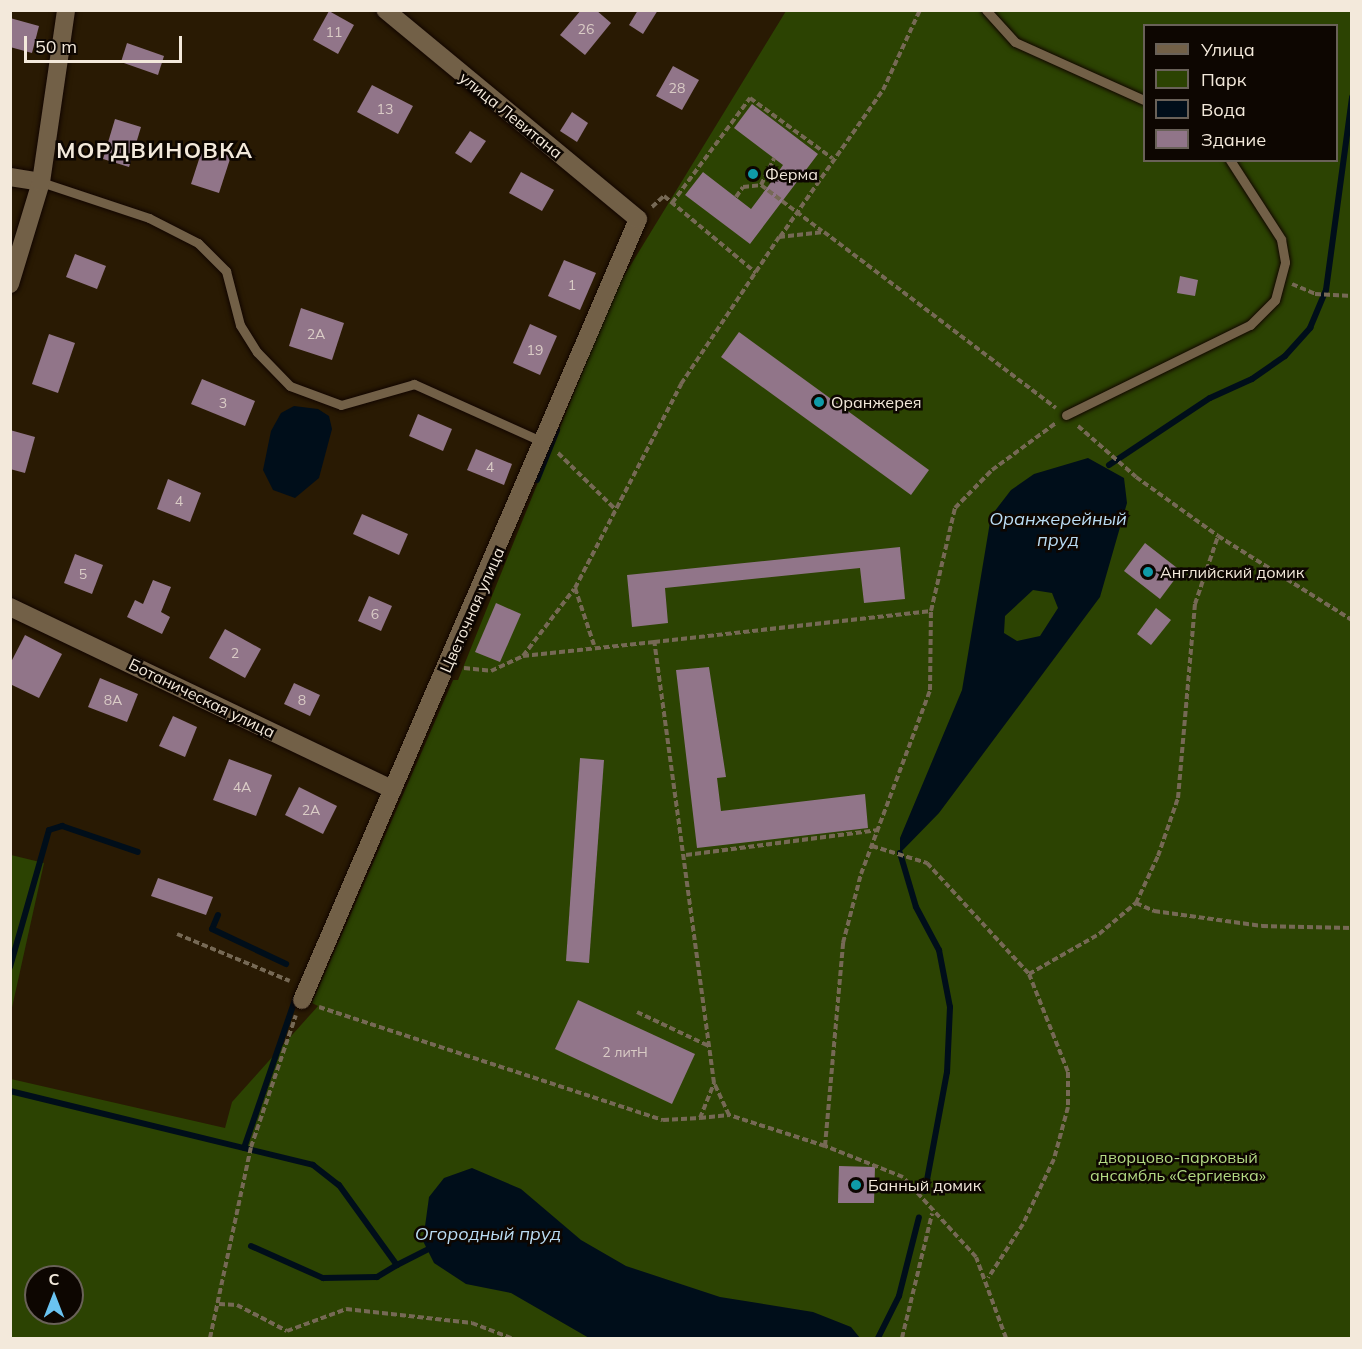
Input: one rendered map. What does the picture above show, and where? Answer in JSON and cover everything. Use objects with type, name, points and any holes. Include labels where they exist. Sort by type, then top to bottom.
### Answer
[{"type":"street","name":"улица Левитана","points":[[385,10],[638,219]]},
{"type":"street","points":[[10,284],[41,182],[60,12]]},
{"type":"street","points":[[10,177],[41,182]]},
{"type":"street","name":"Цветочная улица","points":[[304,994],[447,667],[548,445],[638,219]]},
{"type":"street","name":"Ботаническая улица","points":[[10,607],[393,790]]},
{"type":"lane","points":[[986,10],[1015,42],[1143,100]]},
{"type":"lane","points":[[1066,416],[1250,325],[1275,300],[1283,281],[1281,239],[1231,162]]},
{"type":"lane","points":[[41,182],[149,218],[198,243],[226,272],[240,325],[256,352],[290,386],[341,405],[414,384],[548,445]]},
{"type":"path","points":[[523,656],[575,588],[681,384],[756,273],[794,210],[883,90],[920,10]]},
{"type":"path","points":[[672,203],[750,98],[832,158]]},
{"type":"path","points":[[761,185],[774,158]]},
{"type":"path","points":[[736,197],[743,187],[761,185],[1066,416],[1136,477],[1218,536],[1352,620]]},
{"type":"path","points":[[638,219],[664,196],[756,273]]},
{"type":"path","points":[[779,237],[824,232]]},
{"type":"path","points":[[1283,281],[1316,294],[1352,296]]},
{"type":"path","points":[[825,1146],[843,943],[872,846],[930,690],[931,611],[955,508],[992,470],[1066,416]]},
{"type":"path","points":[[548,445],[616,510]]},
{"type":"path","points":[[1029,974],[1099,934],[1136,903],[1178,798],[1195,604],[1218,536]]},
{"type":"path","points":[[575,588],[594,645]]},
{"type":"path","points":[[447,667],[491,671],[523,656],[594,645],[654,642],[931,611]]},
{"type":"path","points":[[654,642],[686,855],[714,1083],[729,1115]]},
{"type":"path","points":[[686,855],[878,830]]},
{"type":"path","points":[[872,846],[927,863],[1029,974],[1060,1039],[1068,1071],[1068,1107],[1054,1159],[1032,1206],[988,1278]]},
{"type":"path","points":[[1136,903],[1262,927],[1352,928]]},
{"type":"path","points":[[177,934],[304,994],[663,1120],[729,1115],[825,1146],[903,1177],[932,1214],[976,1257],[988,1278],[1006,1338]]},
{"type":"path","points":[[210,1338],[251,1147],[304,994]]},
{"type":"path","points":[[637,1012],[710,1046]]},
{"type":"path","points":[[700,1118],[714,1083]]},
{"type":"path","points":[[902,1338],[932,1214]]},
{"type":"path","points":[[219,1304],[237,1305],[287,1331],[346,1310],[472,1323],[511,1338]]},
{"type":"green space","name":"дворцово-парковый ансамбль «Сергиевка»","points":[[786,11],[1351,11],[1351,1338],[11,1338],[11,1079],[225,1128],[232,1102],[318,1006],[312,1003],[453,680],[458,680],[616,289]]},
{"type":"green space","points":[[10,855],[44,863],[11,1012]]},
{"type":"water","points":[[294,406],[318,409],[329,416],[332,429],[319,478],[295,498],[273,490],[263,470],[271,431],[281,413]]},
{"type":"water","name":"Оранжерейный пруд","points":[[1088,458],[1124,478],[1127,503],[1100,597],[939,813],[900,853],[900,838],[962,690],[991,516],[1011,490],[1034,474]],"holes":[[[1033,590],[1052,593],[1058,608],[1040,636],[1017,641],[1004,633],[1005,616]]]},
{"type":"water","name":"Огородный пруд","points":[[472,1168],[521,1189],[581,1240],[626,1266],[720,1297],[813,1312],[851,1327],[860,1338],[589,1338],[511,1293],[466,1284],[434,1263],[423,1241],[429,1197],[444,1178]]},
{"type":"building","points":[[581,10],[596,10],[611,23],[585,55],[560,35]]},
{"type":"building","points":[[638,10],[658,10],[643,34],[629,25]]},
{"type":"building","points":[[329,11],[354,25],[338,54],[313,40]]},
{"type":"building","points":[[10,18],[39,26],[32,53],[10,47]]},
{"type":"building","points":[[127,43],[164,56],[158,75],[121,62]]},
{"type":"building","points":[[673,66],[699,80],[682,110],[656,96]]},
{"type":"building","points":[[372,85],[413,106],[398,134],[357,112]]},
{"type":"building","points":[[752,104],[818,154],[750,244],[685,195],[703,172],[751,209],[772,181],[783,165],[734,128]]},
{"type":"building","points":[[572,112],[588,123],[577,142],[560,131]]},
{"type":"building","points":[[115,119],[141,127],[129,167],[103,159]]},
{"type":"building","points":[[470,131],[486,141],[471,163],[455,153]]},
{"type":"building","points":[[203,147],[231,156],[219,193],[191,184]]},
{"type":"building","points":[[521,172],[554,190],[542,211],[509,193]]},
{"type":"building","points":[[75,254],[106,266],[97,289],[66,277]]},
{"type":"building","points":[[564,260],[596,273],[580,310],[548,296]]},
{"type":"building","points":[[1180,276],[1198,280],[1195,296],[1177,293]]},
{"type":"building","points":[[301,308],[344,323],[332,360],[289,346]]},
{"type":"building","points":[[530,324],[557,336],[540,375],[513,363]]},
{"type":"building","points":[[739,332],[929,470],[911,495],[721,357]]},
{"type":"building","points":[[49,334],[75,343],[58,393],[32,384]]},
{"type":"building","points":[[202,379],[255,401],[245,426],[191,404]]},
{"type":"building","points":[[418,414],[452,429],[443,451],[409,436]]},
{"type":"building","points":[[10,430],[35,437],[25,473],[10,469]]},
{"type":"building","points":[[476,449],[512,464],[504,485],[467,470]]},
{"type":"building","points":[[168,479],[201,493],[190,522],[157,509]]},
{"type":"building","points":[[362,514],[408,534],[399,555],[353,534]]},
{"type":"building","points":[[1145,543],[1181,571],[1160,599],[1124,571]]},
{"type":"building","points":[[900,547],[905,599],[864,603],[860,568],[665,588],[668,623],[632,627],[627,575]]},
{"type":"building","points":[[75,554],[103,565],[92,594],[64,583]]},
{"type":"building","points":[[153,580],[171,587],[161,612],[170,617],[162,634],[127,617],[135,600],[143,604]]},
{"type":"building","points":[[369,596],[392,606],[381,631],[358,621]]},
{"type":"building","points":[[496,603],[521,614],[500,662],[475,652]]},
{"type":"building","points":[[1156,608],[1171,620],[1151,645],[1137,634]]},
{"type":"building","points":[[225,629],[261,649],[245,678],[209,658]]},
{"type":"building","points":[[25,635],[62,654],[39,698],[10,684],[10,664]]},
{"type":"building","points":[[709,667],[726,777],[717,778],[721,811],[865,794],[868,828],[697,848],[676,670]]},
{"type":"building","points":[[100,678],[138,694],[127,722],[88,707]]},
{"type":"building","points":[[294,683],[320,695],[310,716],[284,704]]},
{"type":"building","points":[[173,716],[197,727],[185,757],[159,746]]},
{"type":"building","points":[[580,758],[604,760],[589,963],[566,961]]},
{"type":"building","points":[[229,759],[272,775],[256,816],[213,800]]},
{"type":"building","points":[[299,787],[337,806],[323,834],[285,815]]},
{"type":"building","points":[[158,878],[213,897],[206,915],[151,896]]},
{"type":"building","points":[[578,1000],[695,1054],[672,1104],[555,1049]]},
{"type":"building","name":"Банный домик","points":[[839,1166],[875,1167],[874,1203],[838,1203]]},
{"type":"waterway","points":[[1109,465],[1210,398],[1252,379],[1285,356],[1310,328],[1326,290],[1352,97]]},
{"type":"waterway","points":[[537,480],[557,430]]},
{"type":"waterway","points":[[10,967],[49,830],[62,826],[138,852]]},
{"type":"waterway","points":[[900,853],[916,907],[939,950],[950,1007],[947,1072],[925,1191]]},
{"type":"waterway","points":[[218,915],[212,929],[286,964]]},
{"type":"waterway","points":[[244,1148],[296,997]]},
{"type":"waterway","points":[[10,1091],[313,1165],[339,1185],[397,1265],[427,1250]]},
{"type":"waterway","points":[[878,1338],[899,1296],[919,1217]]},
{"type":"waterway","points":[[251,1246],[323,1278],[377,1277],[397,1265]]},
{"type":"place","name":"Ферма","points":[[753,174]]},
{"type":"place","name":"Оранжерея","points":[[819,402]]},
{"type":"place","name":"Английский домик","points":[[1148,572]]},
{"type":"place","name":"Банный домик","points":[[856,1185]]},
{"type":"district","name":"МОРДВИНОВКА","points":[[155,151]]}]
